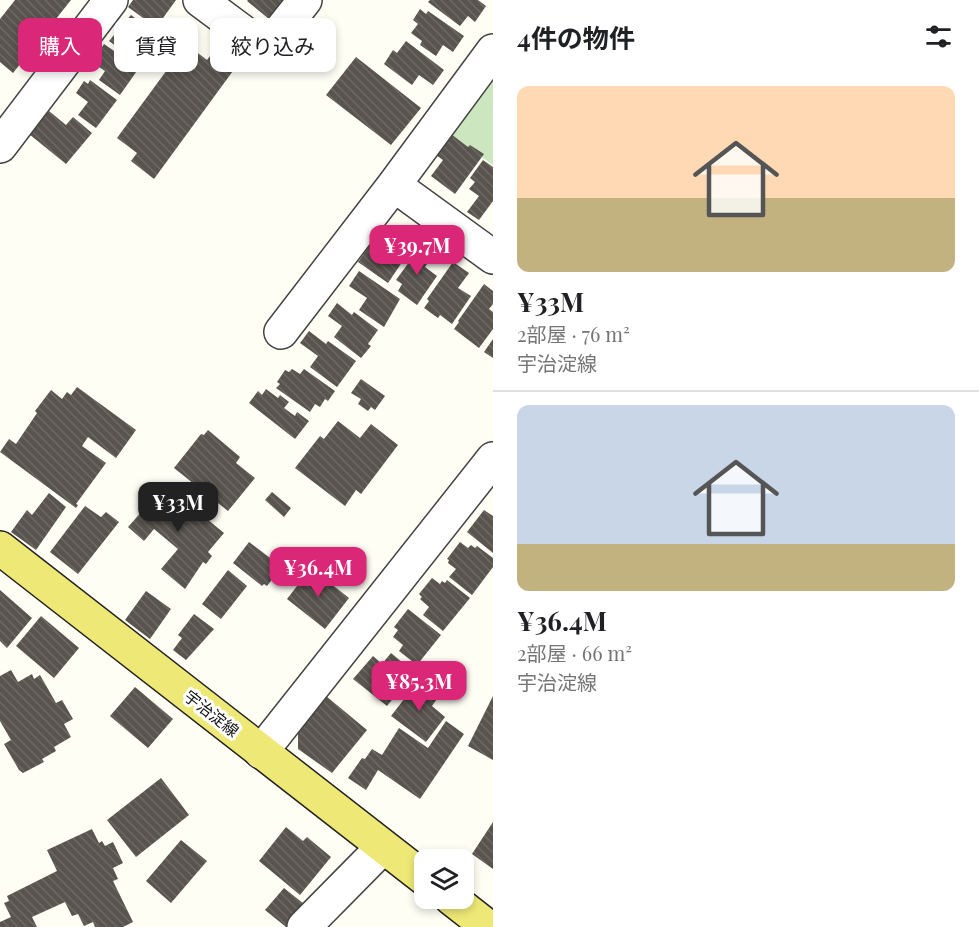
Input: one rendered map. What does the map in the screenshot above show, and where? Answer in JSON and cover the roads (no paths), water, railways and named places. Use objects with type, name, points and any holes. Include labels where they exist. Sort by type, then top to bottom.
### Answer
[{"type":"main road","name":"宇治淀線","points":[[0,548],[414,870]]},
{"type":"main road","points":[[465,909],[489,927]]},
{"type":"street","points":[[0,147],[111,0]]},
{"type":"street","points":[[200,0],[266,49],[305,0]]},
{"type":"street","points":[[281,332],[493,51]]},
{"type":"street","points":[[394,185],[493,257]]},
{"type":"street","points":[[261,752],[493,459]]},
{"type":"street","points":[[304,927],[383,847]]},
{"type":"street","points":[[489,927],[493,922]]}]
